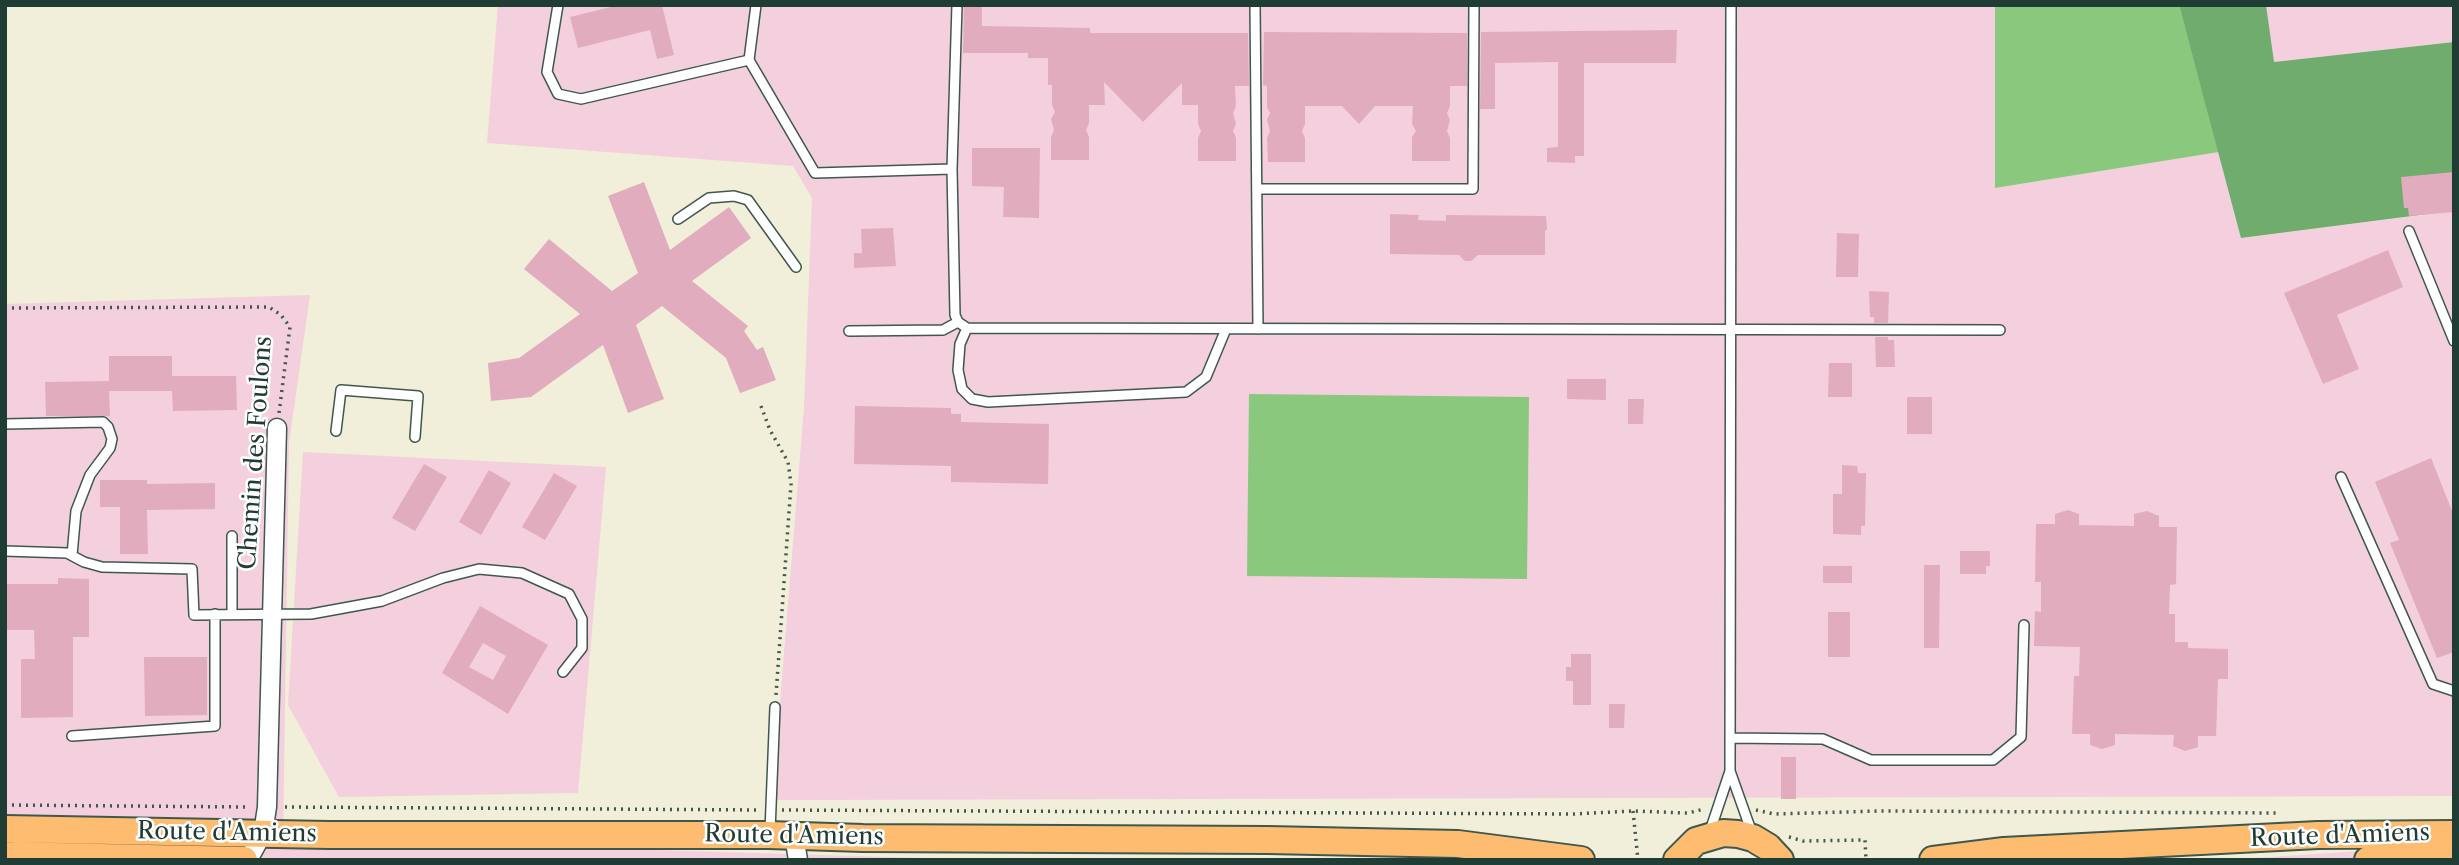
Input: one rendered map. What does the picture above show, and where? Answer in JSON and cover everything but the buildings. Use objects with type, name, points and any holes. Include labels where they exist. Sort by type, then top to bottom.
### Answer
[{"type":"main road","name":"Route d'Amiens","points":[[5,830],[201,834],[265,820],[329,835],[783,835],[1458,844],[1581,860]]},
{"type":"main road","points":[[1674,859],[1696,841],[1708,836],[1759,830],[1768,847],[1780,854]]},
{"type":"main road","name":"Route d'Amiens","points":[[1933,860],[2004,851],[2318,835],[2454,834]]},
{"type":"main road","name":"Route d'Amiens","points":[[5,855],[246,860]]},
{"type":"main road","points":[[2368,860],[2454,859]]},
{"type":"street","name":"Chemin des Foulons","points":[[265,820],[278,428]]},
{"type":"street","points":[[246,860],[265,820]]},
{"type":"lane","points":[[558,5],[547,72],[558,94],[581,99],[749,60]]},
{"type":"lane","points":[[755,5],[749,60],[815,173],[952,169]]},
{"type":"lane","points":[[957,5],[952,169],[954,306],[958,322],[967,328],[2000,330]]},
{"type":"lane","points":[[1255,5],[1258,329]]},
{"type":"lane","points":[[1256,189],[1473,189],[1474,5]]},
{"type":"lane","points":[[1708,836],[1730,771],[1731,5]]},
{"type":"lane","points":[[678,219],[709,198],[734,196],[748,200],[796,267]]},
{"type":"lane","points":[[2409,231],[2454,341]]},
{"type":"lane","points":[[849,331],[943,330],[958,322]]},
{"type":"lane","points":[[967,328],[960,344],[958,370],[961,389],[972,399],[988,402],[1186,392],[1206,377],[1226,329]]},
{"type":"lane","points":[[336,432],[341,390],[418,396],[415,437]]},
{"type":"lane","points":[[5,424],[103,422],[108,428],[110,448],[90,475],[76,511],[72,555]]},
{"type":"lane","points":[[2342,477],[2432,684],[2454,691]]},
{"type":"lane","points":[[232,536],[232,614]]},
{"type":"lane","points":[[5,551],[67,553],[102,567],[192,569],[194,615],[311,614],[382,601],[479,569],[522,573],[569,594],[582,619],[582,648],[563,672]]},
{"type":"lane","points":[[72,736],[215,726],[215,614]]},
{"type":"lane","points":[[1730,738],[1823,739],[1871,760],[1993,761],[2021,737],[2024,625]]},
{"type":"lane","points":[[775,707],[783,835]]},
{"type":"lane","points":[[1730,771],[1743,806],[1759,830]]},
{"type":"path","name":"Chemin des Foulons","points":[[5,308],[269,307],[281,315],[290,327],[278,428]]},
{"type":"path","points":[[761,406],[770,430],[788,462],[791,484],[775,707]]},
{"type":"path","points":[[5,804],[265,820],[783,835],[1633,811],[1688,813],[1719,805]]},
{"type":"path","points":[[1743,806],[1774,814],[1880,811],[2287,813]]},
{"type":"path","points":[[1759,830],[1760,810]]},
{"type":"path","points":[[1633,811],[1638,860]]},
{"type":"path","points":[[1780,854],[1803,841],[1865,840],[1866,860]]},
{"type":"shaded area","points":[[498,5],[1995,5],[1995,188],[2219,152],[2242,238],[2454,211],[2454,796],[772,800],[804,408],[812,198],[793,166],[487,143]]},
{"type":"shaded area","points":[[2266,5],[2454,5],[2454,42],[2273,62]]},
{"type":"shaded area","points":[[310,295],[289,443],[283,839],[989,860],[5,860],[5,304]]},
{"type":"shaded area","points":[[303,452],[606,467],[578,793],[339,797],[288,705]]},
{"type":"shaded area","points":[[2454,845],[2454,860],[2224,860]]},
{"type":"green space","points":[[1995,5],[2179,5],[2219,152],[1995,188]]},
{"type":"green space","points":[[2179,5],[2266,5],[2274,62],[2454,42],[2454,202],[2451,211],[2241,238]]},
{"type":"green space","points":[[1249,394],[1529,397],[1527,579],[1247,576]]}]
